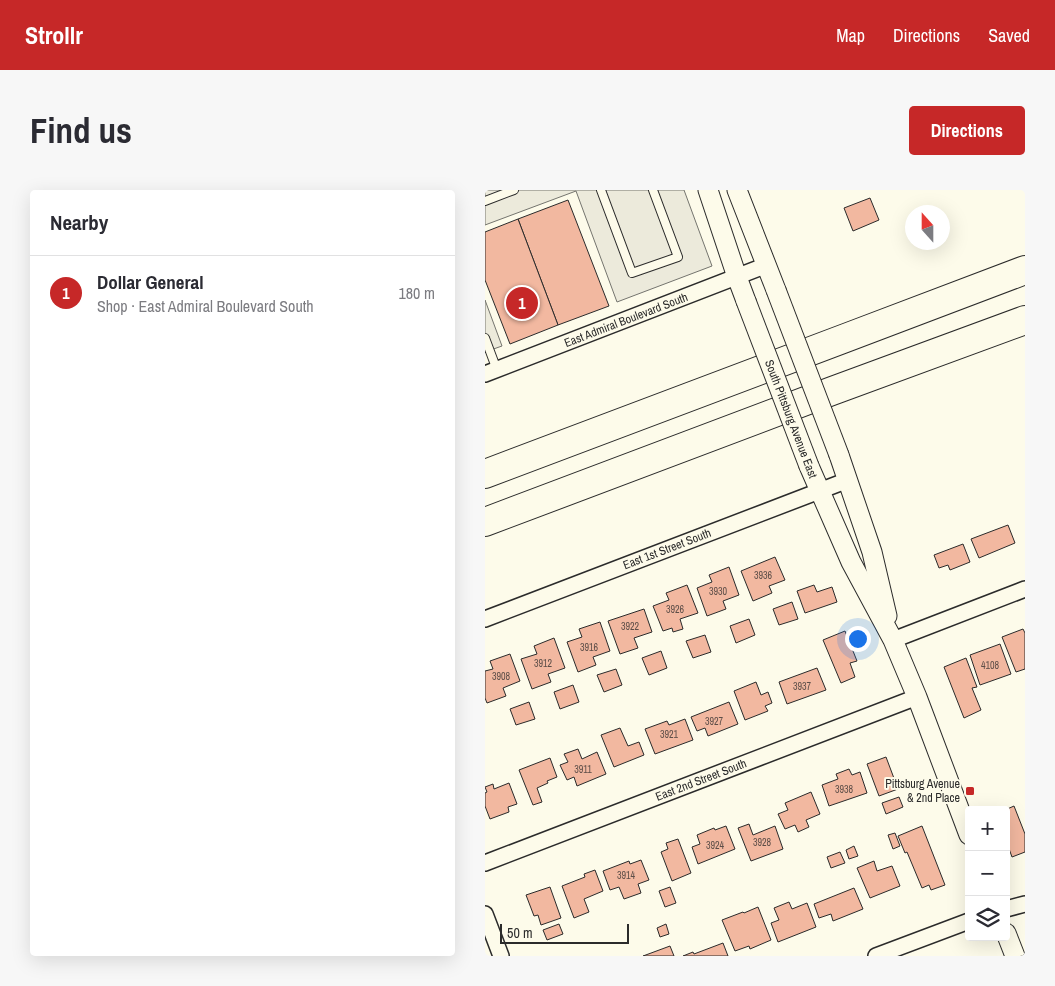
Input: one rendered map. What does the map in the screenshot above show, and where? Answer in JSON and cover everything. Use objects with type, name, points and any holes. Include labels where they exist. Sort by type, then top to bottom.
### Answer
[{"type":"highway","points":[[485,474],[1025,270]]},
{"type":"highway","points":[[485,522],[1025,320]]},
{"type":"street","name":"South Pittsburg Avenue East","points":[[708,190],[737,277],[809,466],[851,562],[893,640],[917,697],[965,824]]},
{"type":"street","name":"South Pittsburg Avenue East","points":[[737,190],[839,455],[873,552],[893,640]]},
{"type":"street","name":"East Admiral Boulevard South","points":[[491,372],[767,265]]},
{"type":"street","name":"East 1st Street South","points":[[485,619],[848,480]]},
{"type":"street","points":[[893,640],[1025,588]]},
{"type":"street","name":"East 2nd Street South","points":[[485,863],[917,697]]},
{"type":"street","points":[[1010,909],[1025,904]]},
{"type":"street","points":[[485,914],[501,956]]},
{"type":"street","points":[[876,956],[965,922]]},
{"type":"street","points":[[1009,941],[1015,956]]},
{"type":"lane","points":[[485,201],[514,190]]},
{"type":"lane","points":[[601,190],[632,272],[678,257],[653,190]]},
{"type":"lane","points":[[485,338],[491,372]]},
{"type":"shaded area","points":[[485,190],[684,190],[712,266],[617,302],[576,191],[485,225]]},
{"type":"shaded area","points":[[485,300],[502,346],[485,352]]},
{"type":"building","points":[[870,198],[879,220],[853,231],[844,208]]},
{"type":"building","points":[[568,200],[609,306],[558,325],[518,219]]},
{"type":"building","points":[[518,219],[558,325],[510,344],[485,280],[485,232]]},
{"type":"building","points":[[1008,525],[1015,543],[979,558],[971,539]]},
{"type":"building","points":[[963,544],[970,562],[950,570],[948,565],[939,568],[934,555]]},
{"type":"building","points":[[775,557],[785,580],[769,586],[772,593],[753,601],[741,571]]},
{"type":"building","points":[[729,567],[739,595],[723,601],[726,609],[707,616],[697,588],[712,582],[709,575]]},
{"type":"building","points":[[687,585],[698,613],[680,619],[683,629],[673,632],[672,628],[663,631],[653,606],[669,600],[666,593]]},
{"type":"building","points":[[814,585],[817,592],[832,587],[837,602],[805,613],[797,591]]},
{"type":"building","points":[[792,602],[798,619],[779,625],[773,609]]},
{"type":"building","points":[[644,609],[652,632],[634,638],[638,648],[620,654],[608,621]]},
{"type":"building","points":[[749,619],[755,635],[736,643],[730,626]]},
{"type":"building","points":[[600,622],[610,651],[593,657],[596,665],[578,672],[567,642],[582,637],[579,629]]},
{"type":"building","points":[[1023,629],[1025,633],[1025,669],[1016,672],[1002,637]]},
{"type":"building","points":[[845,631],[857,661],[850,663],[855,677],[841,683],[823,640]]},
{"type":"building","points":[[705,635],[711,652],[693,658],[686,641]]},
{"type":"building","points":[[554,638],[565,668],[548,674],[551,682],[532,689],[521,659],[537,654],[534,646]]},
{"type":"building","points":[[1000,644],[1011,674],[980,685],[970,655]]},
{"type":"building","points":[[661,651],[667,668],[649,675],[642,658]]},
{"type":"building","points":[[510,654],[520,681],[503,688],[506,696],[487,703],[485,698],[485,671],[493,669],[490,661]]},
{"type":"building","points":[[966,658],[977,687],[972,688],[981,710],[964,718],[944,667]]},
{"type":"building","points":[[817,668],[826,690],[787,704],[779,682]]},
{"type":"building","points":[[616,669],[622,685],[604,692],[597,675]]},
{"type":"building","points":[[756,682],[761,695],[768,692],[772,703],[765,706],[768,711],[745,720],[734,691]]},
{"type":"building","points":[[573,685],[579,702],[560,709],[554,692]]},
{"type":"building","points":[[529,702],[535,719],[516,725],[510,709]]},
{"type":"building","points":[[729,702],[738,724],[708,736],[705,728],[697,731],[691,717]]},
{"type":"building","points":[[685,719],[693,740],[655,754],[645,729],[667,721],[669,725]]},
{"type":"building","points":[[620,728],[628,746],[639,742],[644,755],[614,767],[601,735]]},
{"type":"building","points":[[578,749],[582,759],[597,752],[606,774],[577,786],[574,777],[567,780],[560,765],[568,762],[564,754]]},
{"type":"building","points":[[886,757],[898,789],[879,796],[867,764]]},
{"type":"building","points":[[550,758],[557,777],[537,788],[542,802],[533,805],[519,770]]},
{"type":"building","points":[[849,769],[852,775],[860,772],[867,793],[829,806],[822,785],[838,779],[836,774]]},
{"type":"building","points":[[509,783],[517,804],[508,807],[509,812],[490,819],[485,806],[485,793],[487,792],[485,787],[493,784],[494,789]]},
{"type":"building","points":[[811,792],[820,814],[806,820],[809,827],[798,832],[795,825],[785,829],[778,814],[788,810],[785,803]]},
{"type":"building","points":[[899,797],[903,807],[886,814],[882,803]]},
{"type":"building","points":[[1014,806],[1025,834],[1025,852],[1012,857],[1010,852],[1010,808]]},
{"type":"building","points":[[749,824],[753,835],[775,826],[783,849],[751,861],[738,828]]},
{"type":"building","points":[[726,826],[735,849],[698,864],[692,847],[700,844],[697,835],[714,828],[715,830]]},
{"type":"building","points":[[922,826],[945,885],[931,890],[929,885],[922,888],[898,836]]},
{"type":"building","points":[[895,833],[900,846],[893,849],[888,835]]},
{"type":"building","points":[[678,839],[691,873],[672,881],[661,852],[668,849],[666,843]]},
{"type":"building","points":[[854,846],[858,856],[849,859],[846,850]]},
{"type":"building","points":[[840,852],[845,863],[831,868],[827,857]]},
{"type":"building","points":[[641,860],[649,880],[638,884],[641,893],[624,899],[619,887],[610,890],[603,871],[629,861],[630,864]]},
{"type":"building","points":[[874,861],[877,871],[892,866],[900,886],[870,898],[857,868]]},
{"type":"building","points":[[595,870],[603,891],[584,899],[589,912],[574,918],[562,886],[585,877],[584,874]]},
{"type":"building","points":[[550,887],[561,918],[541,925],[538,915],[534,916],[526,895]]},
{"type":"building","points":[[670,887],[676,903],[665,907],[659,891]]},
{"type":"building","points":[[854,888],[863,909],[833,921],[831,914],[819,918],[814,904]]},
{"type":"building","points":[[789,902],[792,909],[807,903],[816,927],[778,942],[771,923],[779,920],[774,908]]},
{"type":"building","points":[[758,907],[771,940],[750,949],[749,946],[735,951],[722,920]]},
{"type":"building","points":[[559,924],[563,934],[547,940],[543,930]]},
{"type":"building","points":[[666,924],[669,934],[660,937],[657,928]]},
{"type":"building","points":[[723,943],[728,956],[683,956],[693,952],[694,954]]},
{"type":"building","points":[[670,946],[674,956],[643,956]]},
{"type":"place","name":"Dollar General","points":[[522,303]]},
{"type":"place","name":"Pittsburg Avenue & 2nd Place","points":[[970,791]]}]
